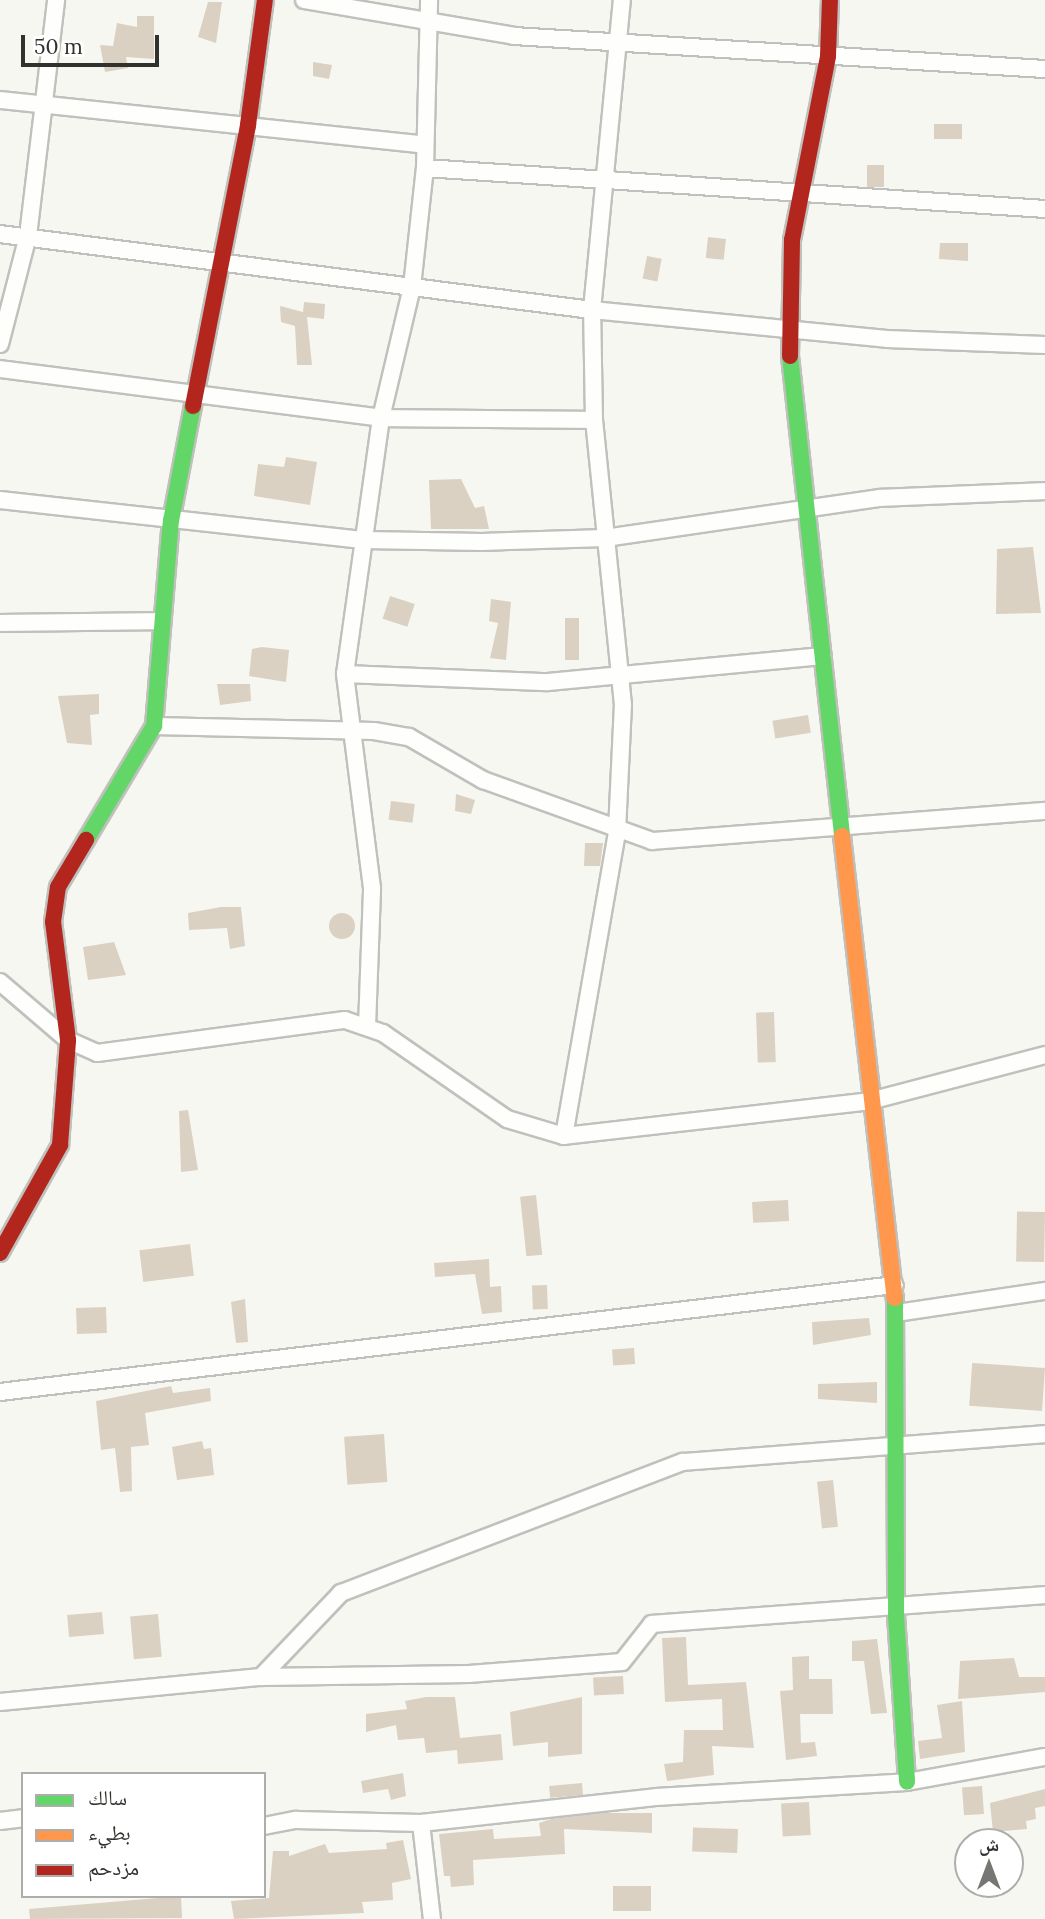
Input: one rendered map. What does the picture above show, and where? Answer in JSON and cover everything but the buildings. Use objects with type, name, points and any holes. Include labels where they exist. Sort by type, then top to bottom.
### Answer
[{"type":"street","points":[[0,344],[28,236],[57,0]]},
{"type":"street","points":[[0,1253],[60,1145],[68,1040],[53,922],[58,887],[154,726],[171,521],[247,125],[265,0]]},
{"type":"street","points":[[304,0],[429,24],[618,44],[1045,69]]},
{"type":"street","points":[[367,1027],[372,888],[349,731],[345,674],[381,418],[412,287],[425,168],[429,0]]},
{"type":"street","points":[[565,1136],[617,831],[621,677],[594,420],[592,310],[622,0]]},
{"type":"street","points":[[830,0],[828,56],[800,196],[787,329],[870,1101],[895,1285],[896,1602],[906,1782]]},
{"type":"street","points":[[0,100],[44,102],[425,145]]},
{"type":"street","points":[[425,168],[603,177],[800,196],[1045,209]]},
{"type":"street","points":[[0,234],[222,259],[592,310],[787,329],[1045,345]]},
{"type":"street","points":[[0,369],[196,390],[381,418],[594,420]]},
{"type":"street","points":[[0,500],[171,521],[365,540],[605,538],[808,507],[1045,491]]},
{"type":"street","points":[[0,623],[162,621]]},
{"type":"street","points":[[345,674],[481,683],[621,677],[823,656]]},
{"type":"street","points":[[154,726],[349,731],[409,737],[483,780],[617,831],[671,842],[1045,811]]},
{"type":"street","points":[[0,982],[68,1040],[112,1054],[324,1018],[367,1027],[507,1119],[565,1136],[870,1101],[1045,1055]]},
{"type":"street","points":[[0,1392],[895,1285]]},
{"type":"street","points":[[897,1313],[1045,1291]]},
{"type":"street","points":[[261,1677],[341,1593],[683,1462],[1045,1434]]},
{"type":"street","points":[[0,1702],[261,1677],[469,1674],[622,1662],[652,1624],[896,1602],[1045,1595]]},
{"type":"street","points":[[266,1826],[296,1820],[421,1823],[656,1797],[906,1782],[1045,1757]]},
{"type":"street","points":[[0,1822],[21,1818]]},
{"type":"street","points":[[421,1823],[432,1919]]},
{"type":"traffic: fast","points":[[790,356],[842,836]]},
{"type":"traffic: fast","points":[[86,840],[154,726],[171,521],[193,406]]},
{"type":"traffic: fast","points":[[895,1298],[896,1615],[907,1782]]},
{"type":"traffic: slow","points":[[842,836],[895,1298]]},
{"type":"traffic: jam","points":[[193,406],[248,125],[265,0]]},
{"type":"traffic: jam","points":[[790,356],[792,240],[828,56],[830,0]]},
{"type":"traffic: jam","points":[[0,1253],[60,1145],[68,1040],[53,922],[58,887],[86,840]]}]
